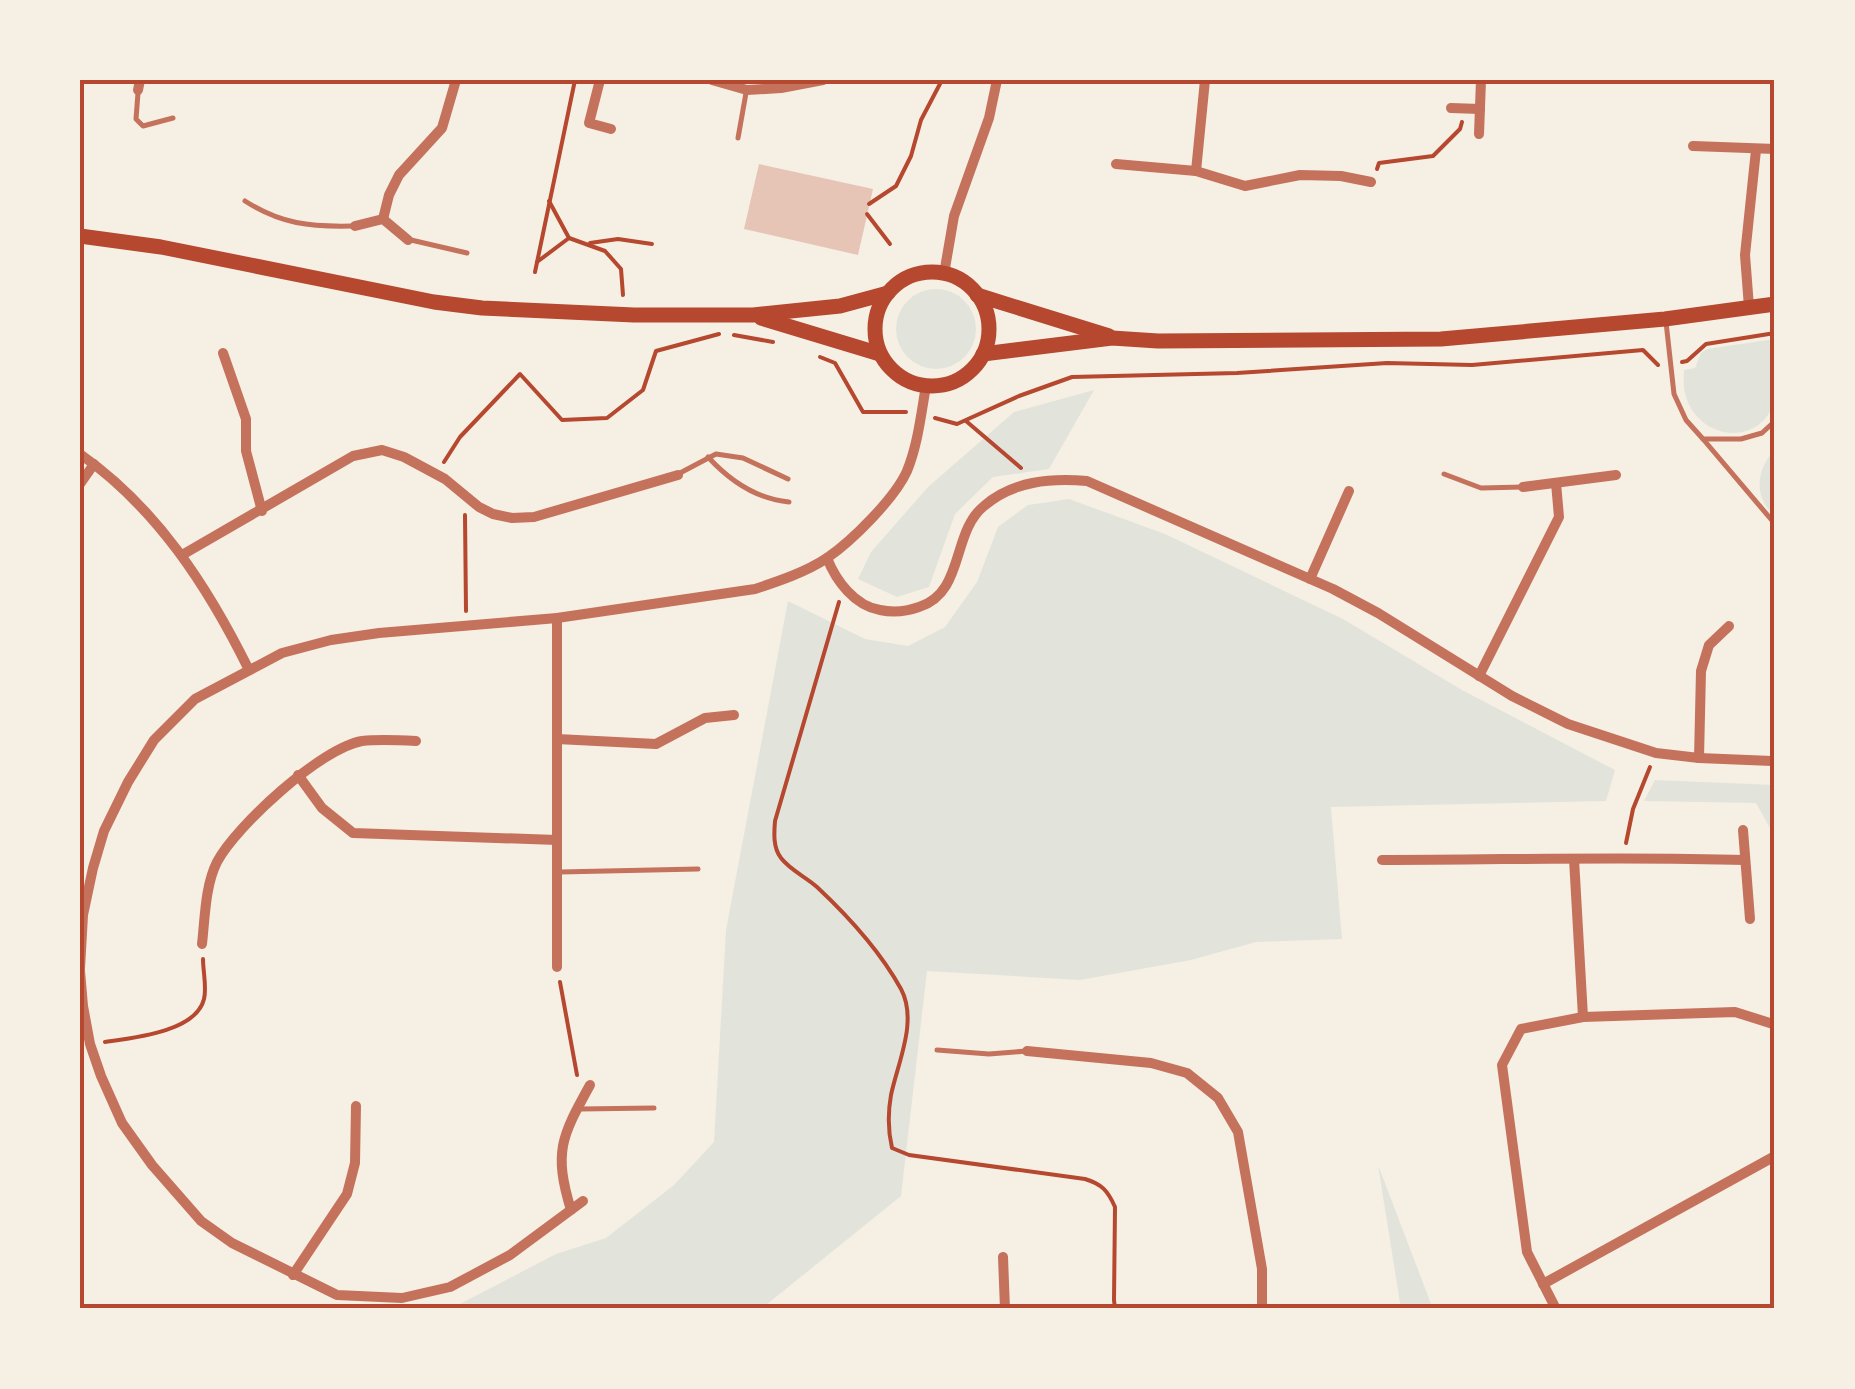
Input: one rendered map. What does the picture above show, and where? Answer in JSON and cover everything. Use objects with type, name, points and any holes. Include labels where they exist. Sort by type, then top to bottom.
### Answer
[{"type":"main road","points":[[80,236],[161,247],[434,302],[482,308],[753,315],[840,306],[888,292]]},
{"type":"main road","points":[[928,272],[944,274],[968,286],[985,309],[988,324],[988,340],[976,366],[953,382],[926,386],[907,381],[892,370],[880,354],[875,338],[875,322],[888,292],[900,282],[928,272]]},
{"type":"main road","points":[[977,295],[1112,338]]},
{"type":"main road","points":[[983,354],[1112,338],[1441,339],[1665,319],[1775,304]]},
{"type":"main road","points":[[753,315],[880,354]]},
{"type":"street","points":[[384,219],[389,195],[399,175],[442,128],[456,80]]},
{"type":"street","points":[[600,80],[589,122],[611,129]]},
{"type":"street","points":[[712,80],[747,90],[824,80]]},
{"type":"street","points":[[944,274],[954,216],[990,118],[997,80]]},
{"type":"street","points":[[1196,171],[1205,80]]},
{"type":"street","points":[[1479,134],[1481,80]]},
{"type":"street","points":[[1451,108],[1480,109]]},
{"type":"street","points":[[1693,146],[1775,149]]},
{"type":"street","points":[[1748,308],[1745,255],[1756,150]]},
{"type":"street","points":[[1116,164],[1196,171],[1245,186],[1300,176],[1340,176],[1371,182]]},
{"type":"street","points":[[355,226],[384,219]]},
{"type":"street","points":[[384,219],[408,240]]},
{"type":"street","points":[[223,353],[246,419],[246,451],[262,510]]},
{"type":"street","points":[[583,1201],[510,1255],[450,1287],[402,1298],[337,1295],[232,1244],[202,1221],[152,1165],[122,1123],[90,1044],[80,970],[82,915],[104,830],[154,740],[196,699],[282,653],[330,640],[557,618],[755,589],[827,558],[879,510],[905,475],[926,386]]},
{"type":"street","points":[[182,554],[353,456],[382,450],[436,474],[478,507],[512,518],[534,517],[678,475]]},
{"type":"street","points":[[80,454],[144,509],[182,554],[249,670]]},
{"type":"street","points":[[80,484],[94,464]]},
{"type":"street","points":[[1522,487],[1616,475]]},
{"type":"street","points":[[827,558],[843,588],[875,610],[901,613],[925,606],[944,591],[969,526],[979,510],[997,496],[1058,478],[1087,481],[1378,613],[1512,696],[1568,724],[1656,753],[1772,762]]},
{"type":"street","points":[[1480,676],[1559,517],[1556,483]]},
{"type":"street","points":[[1310,579],[1349,491]]},
{"type":"street","points":[[557,618],[557,967]]},
{"type":"street","points":[[1699,758],[1701,670],[1709,645],[1730,626]]},
{"type":"street","points":[[557,739],[656,744],[705,718],[734,715]]},
{"type":"street","points":[[202,944],[207,894],[216,864],[233,838],[298,776],[337,749],[361,742],[416,741]]},
{"type":"street","points":[[298,776],[322,808],[352,833],[557,840]]},
{"type":"street","points":[[1743,830],[1750,919]]},
{"type":"street","points":[[1382,860],[1574,860],[1623,856],[1745,860]]},
{"type":"street","points":[[1574,860],[1583,1018]]},
{"type":"street","points":[[1556,1309],[1527,1252],[1502,1065],[1521,1029],[1583,1018],[1735,1012],[1775,1027]]},
{"type":"street","points":[[1026,1051],[1150,1064],[1187,1073],[1218,1098],[1238,1132],[1262,1269],[1262,1309]]},
{"type":"street","points":[[571,1210],[562,1180],[560,1154],[569,1123],[590,1084]]},
{"type":"street","points":[[293,1275],[347,1194],[354,1162],[356,1106]]},
{"type":"street","points":[[1543,1284],[1775,1156]]},
{"type":"street","points":[[1003,1256],[1005,1309]]},
{"type":"lane","points":[[139,85],[136,119],[143,126],[173,118]]},
{"type":"lane","points":[[738,138],[747,90]]},
{"type":"lane","points":[[245,201],[269,217],[320,227],[355,226]]},
{"type":"lane","points":[[408,240],[468,253]]},
{"type":"lane","points":[[1665,319],[1674,394],[1686,420],[1775,524]]},
{"type":"lane","points":[[1762,433],[1775,421]]},
{"type":"lane","points":[[1703,439],[1741,439],[1775,431]]},
{"type":"lane","points":[[678,475],[716,454],[743,458],[788,479]]},
{"type":"lane","points":[[708,458],[724,474],[754,492],[789,502]]},
{"type":"lane","points":[[1444,474],[1481,488],[1522,487]]},
{"type":"lane","points":[[557,872],[698,869]]},
{"type":"lane","points":[[937,1050],[989,1054],[1026,1051]]},
{"type":"lane","points":[[576,1110],[654,1108]]},
{"type":"path","points":[[534,272],[575,80]]},
{"type":"path","points":[[870,204],[896,186],[911,156],[921,120],[942,80]]},
{"type":"path","points":[[1371,182],[1379,163],[1432,156],[1460,129],[1466,108]]},
{"type":"path","points":[[550,201],[569,238],[606,250],[621,270],[623,298]]},
{"type":"path","points":[[867,214],[890,244]]},
{"type":"path","points":[[537,262],[569,238]]},
{"type":"path","points":[[586,244],[618,239],[652,244]]},
{"type":"path","points":[[436,474],[460,437],[520,374],[562,420],[608,418],[643,390],[656,352],[724,333],[781,344]]},
{"type":"path","points":[[1688,361],[1706,344],[1775,333]]},
{"type":"path","points":[[946,422],[956,424],[1072,377],[1237,373],[1388,363],[1472,364],[1644,350],[1658,365]]},
{"type":"path","points":[[817,355],[834,363],[863,412],[880,412]]},
{"type":"path","points":[[966,420],[1036,482]]},
{"type":"path","points":[[465,496],[466,626]]},
{"type":"path","points":[[843,588],[775,821],[774,839],[779,856],[815,885],[854,926],[904,995],[908,1015],[906,1038],[890,1099],[888,1134],[892,1148],[909,1155],[1100,1183],[1116,1207],[1116,1309]]},
{"type":"path","points":[[1623,856],[1633,809],[1656,753]]},
{"type":"path","points":[[90,1044],[154,1034],[196,1016],[205,998],[202,944]]},
{"type":"path","points":[[557,967],[577,1075],[590,1084]]},
{"type":"shaded area","points":[[936,289],[951,292],[964,301],[973,314],[973,344],[964,357],[951,366],[936,369],[921,366],[908,357],[899,344],[896,329],[899,314],[908,301],[921,292]]},
{"type":"shaded area","points":[[1775,339],[1776,395],[1767,416],[1756,427],[1742,432],[1728,433],[1701,421],[1685,393],[1684,370],[1695,368],[1707,349]]},
{"type":"shaded area","points":[[1094,390],[1049,469],[993,477],[955,514],[929,587],[897,597],[858,579],[871,552],[928,487],[1014,412]]},
{"type":"shaded area","points":[[1775,449],[1775,508],[1769,510],[1761,495],[1760,479]]},
{"type":"shaded area","points":[[1069,499],[1165,534],[1343,619],[1462,690],[1615,770],[1606,801],[1331,807],[1342,939],[1256,942],[1191,960],[1080,980],[927,971],[901,1196],[761,1309],[328,1309],[456,1306],[556,1254],[606,1238],[674,1185],[714,1142],[726,930],[788,601],[865,639],[908,646],[945,627],[977,582],[998,527],[1028,505]]},
{"type":"shaded area","points":[[1655,780],[1775,785],[1775,837],[1756,803],[1644,801]]},
{"type":"shaded area","points":[[1378,1165],[1433,1309],[1401,1309]]},
{"type":"building","points":[[759,164],[873,189],[858,255],[744,229]]}]
